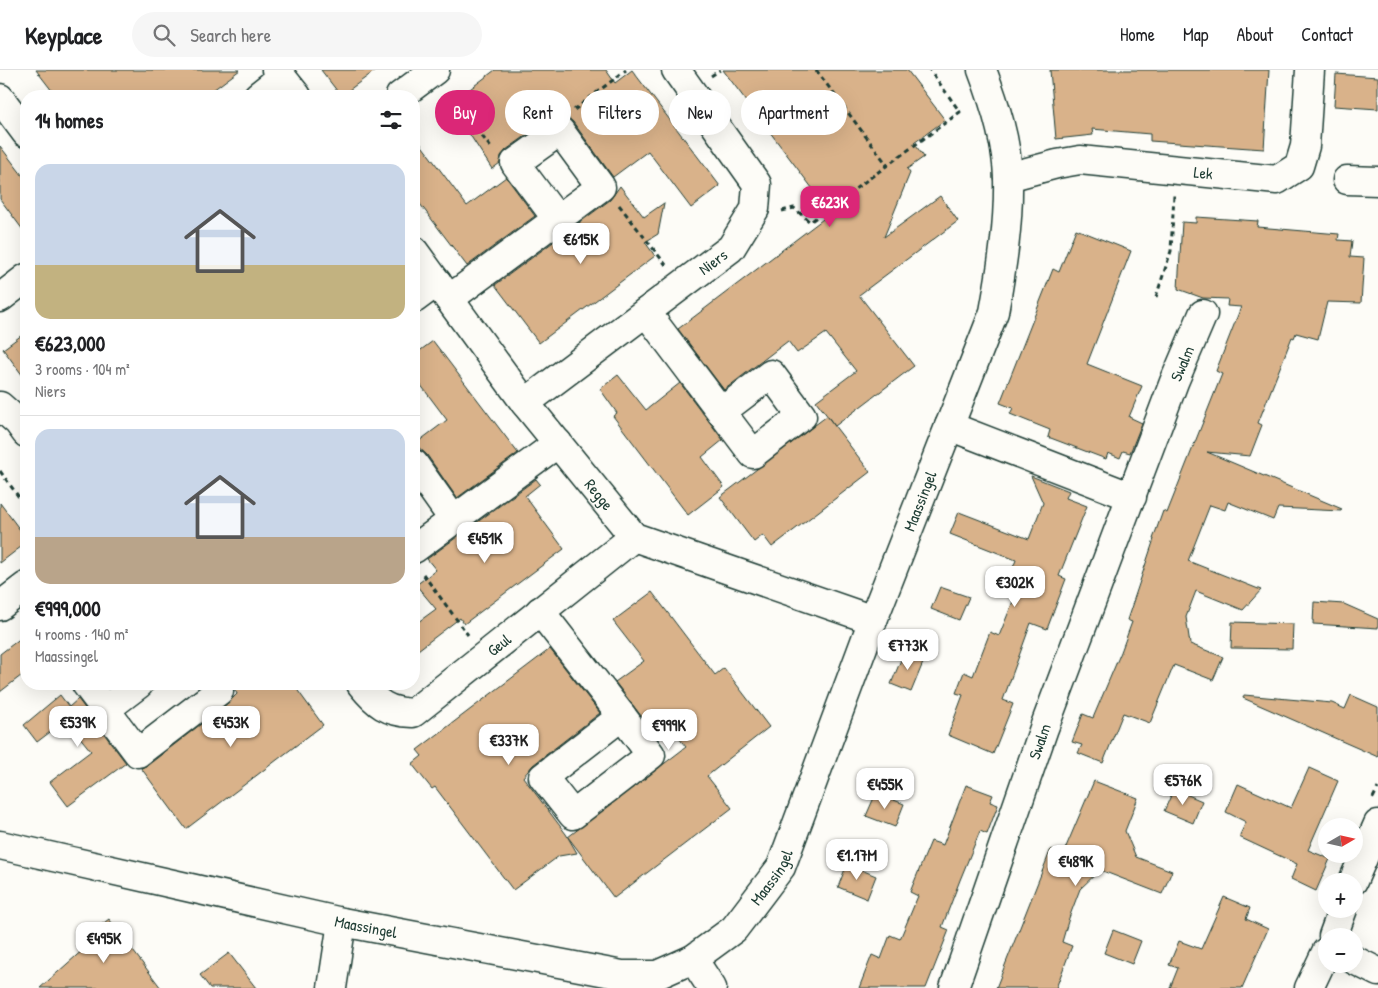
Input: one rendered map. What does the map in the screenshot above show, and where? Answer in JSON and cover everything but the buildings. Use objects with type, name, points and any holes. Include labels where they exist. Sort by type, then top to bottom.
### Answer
[{"type":"street","name":"Niers","points":[[525,402],[731,248],[755,209],[757,184],[676,70]]},
{"type":"street","name":"Maassingel","points":[[0,845],[342,922],[622,975],[656,975],[693,959],[734,929],[781,867],[873,620],[994,312],[1004,259],[1008,177],[996,108],[982,70]]},
{"type":"street","name":"Lek","points":[[1008,177],[1056,164],[1080,160],[1277,180],[1299,166],[1305,146],[1310,70]]},
{"type":"street","points":[[408,90],[434,71]]},
{"type":"street","points":[[269,90],[285,81]]},
{"type":"street","points":[[0,98],[20,125]]},
{"type":"street","points":[[554,135],[516,163],[557,220]]},
{"type":"street","points":[[420,297],[443,290],[557,220],[601,187],[563,135]]},
{"type":"street","points":[[1347,180],[1378,181]]},
{"type":"street","name":"Regge","points":[[420,259],[525,402],[634,537]]},
{"type":"street","points":[[0,298],[20,283]]},
{"type":"street","points":[[646,312],[721,412]]},
{"type":"street","name":"Swalm","points":[[954,988],[1044,728],[1174,382],[1203,314]]},
{"type":"street","points":[[0,406],[20,425]]},
{"type":"street","points":[[949,426],[1132,497]]},
{"type":"street","points":[[420,559],[454,519],[558,443]]},
{"type":"street","points":[[420,472],[454,519]]},
{"type":"street","points":[[634,537],[873,620]]},
{"type":"street","name":"Geul","points":[[366,690],[370,696],[393,712],[413,713],[634,537]]},
{"type":"street","points":[[540,611],[622,716]]},
{"type":"street","points":[[91,690],[138,753],[218,690]]},
{"type":"street","points":[[106,709],[131,690]]},
{"type":"street","points":[[1357,873],[1378,824]]},
{"type":"street","points":[[332,988],[342,922]]},
{"type":"street","points":[[693,959],[712,988]]},
{"type":"street","points":[[1363,964],[1378,972]]},
{"type":"street","points":[[1309,988],[1318,969]]},
{"type":"path","points":[[571,112],[626,70]]},
{"type":"path","points":[[816,70],[888,166]]},
{"type":"path","points":[[749,219],[794,208],[810,222],[960,112],[930,70]]},
{"type":"path","points":[[434,71],[503,164],[516,163]]},
{"type":"path","points":[[1156,296],[1171,251],[1175,169]]},
{"type":"path","points":[[601,187],[607,190],[682,285]]},
{"type":"path","points":[[0,471],[20,499]]},
{"type":"path","points":[[420,564],[484,656]]}]
